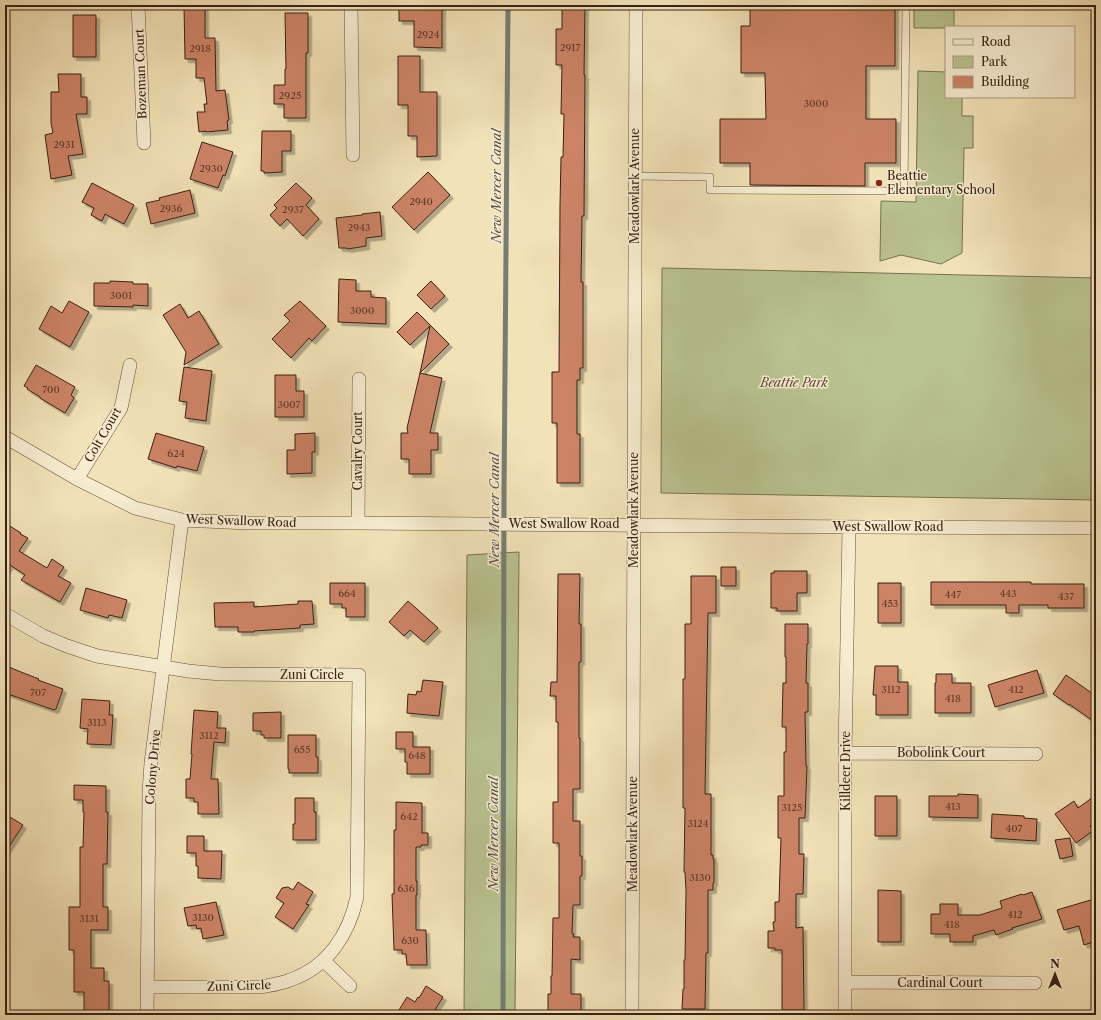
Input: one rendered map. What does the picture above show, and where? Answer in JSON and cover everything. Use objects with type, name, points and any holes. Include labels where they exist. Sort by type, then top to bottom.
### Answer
[{"type":"street","name":"Bozeman Court","points":[[138,5],[144,144]]},
{"type":"street","points":[[351,5],[353,155]]},
{"type":"street","name":"Meadowlark Avenue","points":[[632,1015],[636,5]]},
{"type":"street","name":"Colt Court","points":[[77,479],[121,408],[130,365]]},
{"type":"street","name":"Cavalry Court","points":[[358,523],[359,379]]},
{"type":"street","name":"West Swallow Road","points":[[5,437],[77,479],[135,508],[182,520],[248,523],[1096,528]]},
{"type":"street","name":"Colony Drive","points":[[148,1015],[149,792],[182,520]]},
{"type":"street","name":"Killdeer Drive","points":[[845,1015],[845,753],[849,527]]},
{"type":"street","name":"Zuni Circle","points":[[5,614],[43,636],[97,656],[188,671],[220,674],[359,675],[357,897],[354,912],[346,932],[336,947],[324,961],[292,980],[278,984],[260,987],[148,987]]},
{"type":"street","name":"Bobolink Court","points":[[845,753],[1036,754]]},
{"type":"street","points":[[324,961],[350,986]]},
{"type":"street","name":"Cardinal Court","points":[[845,982],[1036,983]]},
{"type":"lane","points":[[635,176],[710,177],[710,190],[904,191],[906,5]]},
{"type":"green space","points":[[914,5],[954,5],[954,26],[945,26],[945,28],[914,28]]},
{"type":"green space","points":[[918,71],[945,72],[945,98],[962,98],[962,116],[973,116],[973,148],[964,148],[962,253],[941,264],[901,255],[880,261],[881,201],[916,202]]},
{"type":"green space","name":"Beattie Park","points":[[662,268],[1096,278],[1096,500],[661,493]]},
{"type":"green space","points":[[519,552],[515,1015],[464,1015],[467,555]]},
{"type":"building","points":[[184,5],[205,5],[205,38],[215,38],[216,91],[225,90],[229,120],[227,121],[228,130],[199,132],[197,112],[205,112],[204,104],[207,104],[204,78],[196,78],[196,59],[185,59]]},
{"type":"building","points":[[399,5],[434,5],[434,7],[442,7],[442,48],[414,47],[414,21],[399,21]]},
{"type":"building","points":[[562,5],[585,5],[584,216],[582,216],[581,282],[583,282],[583,368],[580,368],[580,380],[577,380],[577,434],[580,434],[580,483],[557,483],[557,423],[552,423],[552,372],[559,372],[560,205],[564,114],[561,114],[562,65],[556,65],[556,29],[562,29]]},
{"type":"building","points":[[750,5],[895,5],[895,66],[866,66],[866,119],[896,119],[896,163],[865,163],[865,186],[750,185],[750,163],[720,163],[720,119],[766,119],[765,73],[741,73],[741,26],[750,26]]},
{"type":"building","points":[[285,13],[308,13],[308,53],[306,53],[306,118],[284,118],[284,104],[274,104],[274,85],[285,85]]},
{"type":"building","points":[[73,15],[96,15],[96,57],[73,57]]},
{"type":"building","points":[[398,56],[420,56],[420,92],[437,92],[437,156],[417,157],[417,136],[408,136],[408,105],[398,105]]},
{"type":"building","points":[[58,74],[81,74],[81,97],[87,97],[87,114],[76,114],[83,154],[68,156],[72,175],[51,179],[45,135],[53,133],[51,123],[51,92],[59,92]]},
{"type":"building","points":[[262,131],[291,131],[291,151],[282,151],[282,172],[264,173],[264,171],[261,171]]},
{"type":"building","points":[[202,142],[233,152],[225,176],[223,175],[218,188],[190,179]]},
{"type":"building","points":[[428,172],[450,195],[414,230],[392,207]]},
{"type":"building","points":[[92,183],[134,205],[124,224],[105,214],[102,221],[91,215],[94,208],[82,202]]},
{"type":"building","points":[[296,183],[312,198],[306,205],[319,219],[303,236],[287,219],[280,226],[270,215],[277,208],[274,205]]},
{"type":"building","points":[[190,190],[195,213],[151,224],[146,203]]},
{"type":"building","points":[[380,212],[382,236],[366,238],[366,246],[348,249],[339,248],[336,218]]},
{"type":"building","points":[[339,279],[356,280],[356,291],[371,291],[371,297],[386,298],[386,324],[338,322]]},
{"type":"building","points":[[110,281],[148,284],[148,306],[94,306],[94,283],[110,283]]},
{"type":"building","points":[[431,281],[445,296],[431,309],[417,295]]},
{"type":"building","points":[[69,301],[89,312],[70,347],[39,329],[51,306],[62,313]]},
{"type":"building","points":[[300,301],[326,326],[312,341],[309,338],[291,358],[272,339],[290,321],[284,315]]},
{"type":"building","points":[[180,304],[188,318],[199,311],[219,344],[184,365],[186,352],[163,315]]},
{"type":"building","points":[[417,312],[449,344],[420,373],[430,326],[410,345],[397,332]]},
{"type":"building","points":[[36,365],[75,387],[71,395],[74,398],[65,413],[40,398],[24,386]]},
{"type":"building","points":[[184,367],[212,371],[206,421],[185,418],[187,402],[179,401]]},
{"type":"building","points":[[420,373],[442,378],[430,433],[438,433],[438,450],[431,450],[431,474],[409,474],[409,459],[401,459],[401,433],[408,433],[407,428]]},
{"type":"building","points":[[275,375],[296,375],[296,391],[304,391],[304,417],[275,417]]},
{"type":"building","points":[[156,433],[204,447],[197,471],[177,466],[176,468],[148,459]]},
{"type":"building","points":[[315,433],[315,452],[312,452],[312,473],[287,474],[287,450],[295,450],[295,434]]},
{"type":"building","points":[[5,523],[28,538],[19,551],[47,568],[52,559],[64,567],[58,576],[71,583],[60,602],[21,580],[25,575],[10,565],[5,572]]},
{"type":"building","points":[[721,567],[736,567],[736,586],[721,586]]},
{"type":"building","points":[[774,571],[807,571],[807,593],[797,593],[797,611],[777,611],[777,608],[771,608],[771,573],[774,573]]},
{"type":"building","points":[[558,574],[580,574],[580,789],[573,789],[573,821],[580,821],[580,856],[582,856],[582,876],[580,876],[580,905],[573,905],[572,934],[574,934],[573,937],[580,937],[580,960],[571,959],[571,994],[581,994],[581,1015],[548,1015],[548,994],[551,994],[552,976],[553,918],[559,918],[559,843],[553,843],[553,802],[558,802],[558,722],[556,722],[556,696],[550,696],[551,682],[557,682]]},
{"type":"building","points":[[691,576],[716,576],[716,613],[708,613],[705,794],[711,794],[711,855],[713,855],[714,859],[714,883],[713,890],[708,890],[708,953],[706,953],[705,1009],[682,1009],[685,960],[686,890],[684,872],[685,808],[683,808],[683,679],[685,679],[685,624],[691,624]]},
{"type":"building","points":[[931,582],[1031,582],[1031,584],[1084,584],[1084,608],[1048,608],[1048,605],[1019,605],[1019,613],[1006,613],[1006,605],[931,605]]},
{"type":"building","points":[[330,583],[365,583],[365,617],[346,617],[346,608],[342,608],[342,604],[330,604]]},
{"type":"building","points":[[878,583],[901,583],[901,623],[878,623]]},
{"type":"building","points":[[86,588],[127,600],[122,618],[109,615],[108,618],[80,610]]},
{"type":"building","points":[[298,601],[312,601],[314,624],[300,625],[300,628],[254,632],[238,632],[238,627],[215,627],[214,603],[254,602],[254,607],[298,604]]},
{"type":"building","points":[[408,601],[438,628],[424,642],[410,630],[404,636],[389,622]]},
{"type":"building","points":[[785,624],[808,624],[806,683],[808,683],[808,712],[805,712],[807,766],[805,818],[799,818],[799,854],[804,854],[803,894],[796,894],[796,928],[803,927],[804,1010],[782,1010],[782,950],[768,948],[768,931],[774,931],[773,922],[775,922],[775,902],[779,902],[781,838],[778,838],[778,796],[784,796],[784,752],[786,752],[786,727],[782,727],[783,683],[786,683]]},
{"type":"building","points":[[5,665],[39,679],[38,680],[63,689],[56,709],[54,710],[5,693]]},
{"type":"building","points":[[875,666],[898,666],[898,682],[908,682],[908,715],[876,715],[876,695],[873,695]]},
{"type":"building","points":[[1037,670],[1044,693],[995,707],[988,685]]},
{"type":"building","points":[[936,674],[952,674],[952,683],[971,683],[971,713],[935,713]]},
{"type":"building","points":[[1066,675],[1096,696],[1096,723],[1053,694]]},
{"type":"building","points":[[423,680],[443,682],[439,716],[407,713],[408,694],[416,695],[417,691],[421,692]]},
{"type":"building","points":[[82,699],[110,701],[109,715],[113,715],[111,745],[87,744],[88,729],[80,728]]},
{"type":"building","points":[[194,710],[218,712],[217,728],[226,728],[225,743],[214,742],[211,779],[218,779],[219,814],[198,814],[198,802],[194,802],[194,798],[186,798],[186,779],[190,779]]},
{"type":"building","points":[[281,712],[281,738],[264,738],[264,735],[261,735],[261,731],[253,731],[253,713]]},
{"type":"building","points":[[396,732],[413,732],[413,747],[430,747],[430,774],[407,774],[405,749],[396,749]]},
{"type":"building","points":[[288,735],[316,735],[318,773],[289,773]]},
{"type":"building","points":[[74,785],[106,786],[106,812],[108,812],[107,864],[103,864],[103,907],[108,907],[108,930],[91,930],[91,968],[104,968],[104,981],[109,981],[109,1012],[84,1012],[84,992],[74,992],[74,950],[69,950],[69,907],[80,907],[80,847],[83,847],[84,812],[83,800],[74,800]]},
{"type":"building","points":[[958,794],[978,795],[978,818],[929,817],[929,796],[958,796]]},
{"type":"building","points":[[1096,795],[1096,821],[1090,826],[1094,830],[1076,843],[1055,814],[1074,801],[1078,808]]},
{"type":"building","points":[[875,796],[897,796],[897,836],[875,836]]},
{"type":"building","points":[[295,798],[314,798],[314,812],[316,812],[316,840],[293,840],[293,824],[295,824]]},
{"type":"building","points":[[396,802],[422,803],[422,833],[428,833],[428,845],[416,847],[416,930],[426,930],[427,965],[407,965],[406,954],[402,954],[402,950],[394,950],[392,894],[394,894],[394,830],[396,830]]},
{"type":"building","points":[[5,814],[23,825],[5,853]]},
{"type":"building","points":[[992,814],[1024,816],[1024,818],[1037,819],[1036,841],[991,838]]},
{"type":"building","points":[[187,836],[204,836],[204,851],[222,851],[221,879],[198,878],[196,853],[187,853]]},
{"type":"building","points":[[1070,838],[1073,856],[1060,859],[1055,840]]},
{"type":"building","points":[[298,882],[313,892],[306,904],[309,905],[293,929],[275,917],[284,903],[276,898],[282,888],[288,887],[293,890]]},
{"type":"building","points":[[878,890],[901,891],[901,942],[878,942]]},
{"type":"building","points":[[1032,892],[1042,919],[1012,928],[1013,929],[996,935],[994,930],[973,936],[973,942],[950,942],[950,934],[931,934],[931,914],[940,914],[940,904],[958,904],[958,915],[980,915],[1002,908],[1000,901]]},
{"type":"building","points":[[1094,899],[1096,907],[1096,941],[1084,945],[1079,926],[1064,930],[1057,910]]},
{"type":"building","points":[[216,902],[224,935],[203,939],[201,928],[197,929],[196,925],[188,926],[184,908]]},
{"type":"building","points":[[426,986],[443,997],[433,1013],[436,1015],[396,1015],[407,997],[415,1002]]},
{"type":"waterway","name":"New Mercer Canal","points":[[503,1015],[504,496],[508,5]]},
{"type":"place","name":"Beattie Elementary School","points":[[879,183]]}]
